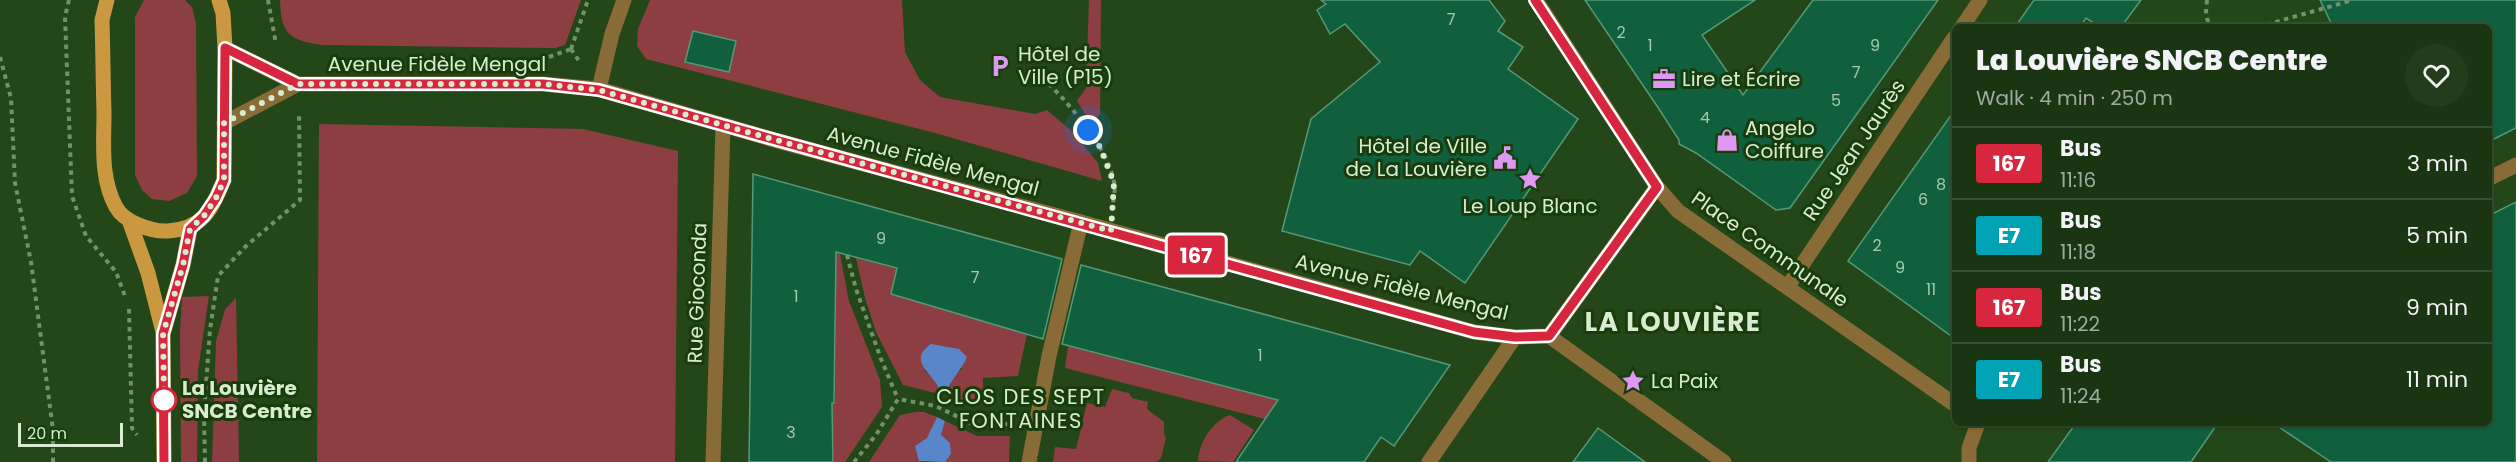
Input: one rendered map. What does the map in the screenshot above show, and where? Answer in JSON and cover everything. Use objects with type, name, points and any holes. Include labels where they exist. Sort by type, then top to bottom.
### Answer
[{"type":"main road","points":[[107,0],[102,20],[105,174],[117,209],[129,220],[165,231],[190,229]]},
{"type":"main road","points":[[163,334],[183,265],[190,229],[204,216],[224,180],[225,48],[223,13],[219,0]]},
{"type":"main road","points":[[129,220],[148,273],[163,334],[164,462]]},
{"type":"street","points":[[599,90],[612,34],[624,0]]},
{"type":"street","name":"Place Communale","points":[[1536,0],[1657,187],[1678,211],[1952,403]]},
{"type":"street","points":[[1964,24],[1980,0]]},
{"type":"street","name":"Rue Jean Jaurès","points":[[1788,286],[1952,41]]},
{"type":"street","name":"Avenue Fidèle Mengal","points":[[225,48],[298,84],[543,84],[599,90],[1464,329],[1492,336],[1549,336]]},
{"type":"street","name":"Avenue Fidèle Mengal","points":[[224,123],[298,84]]},
{"type":"street","name":"Rue Gioconda","points":[[713,462],[723,126]]},
{"type":"street","points":[[2492,177],[2516,165]]},
{"type":"street","points":[[1657,187],[1549,336],[1724,462]]},
{"type":"street","points":[[1029,462],[1049,356],[1081,222]]},
{"type":"street","points":[[1429,462],[1515,337]]},
{"type":"street","points":[[1969,462],[1969,448],[1976,426]]},
{"type":"path","points":[[69,0],[65,17],[72,196],[86,236],[116,272],[129,307],[132,428],[138,437]]},
{"type":"path","points":[[268,0],[276,45],[283,48]]},
{"type":"path","points":[[544,59],[571,49],[588,0]]},
{"type":"path","points":[[2207,0],[2205,12],[2209,24]]},
{"type":"path","points":[[2268,24],[2350,0]]},
{"type":"path","points":[[0,57],[11,98],[15,183],[31,262],[53,430],[52,462]]},
{"type":"path","points":[[1036,71],[1062,96],[1100,147],[1114,183],[1111,231]]},
{"type":"path","points":[[205,462],[205,400],[210,330],[218,276],[245,247],[300,200],[298,84]]},
{"type":"path","points":[[847,255],[856,289],[898,399]]},
{"type":"path","points":[[898,399],[936,406],[976,426],[1036,423]]},
{"type":"path","points":[[854,462],[876,435],[898,399]]},
{"type":"shaded area","points":[[144,0],[185,0],[192,7],[196,23],[197,176],[187,193],[169,201],[152,199],[142,190],[135,175],[135,17]]},
{"type":"shaded area","points":[[280,0],[581,0],[565,45],[555,48],[322,45],[302,41],[289,33],[282,21]]},
{"type":"shaded area","points":[[650,0],[902,0],[905,52],[920,80],[940,97],[1035,114],[1047,110],[1074,133],[1098,163],[1102,181],[935,133],[646,59],[637,46],[638,29]]},
{"type":"shaded area","points":[[1089,0],[1101,0],[1100,115],[1091,123],[1077,101],[1086,88]]},
{"type":"shaded area","points":[[319,124],[583,129],[678,151],[675,462],[317,462]]},
{"type":"shaded area","points":[[836,252],[840,254],[849,301],[880,380],[882,407],[845,462],[834,462],[832,403],[835,402]]},
{"type":"shaded area","points":[[856,258],[897,269],[891,294],[1027,334],[1018,376],[983,378],[983,403],[974,404],[947,397],[953,376],[963,368],[924,370],[939,384],[939,394],[903,385],[876,332]]},
{"type":"shaded area","points":[[209,296],[198,371],[197,462],[181,462],[182,297]]},
{"type":"shaded area","points":[[236,298],[239,462],[212,462],[216,341],[225,309]]},
{"type":"shaded area","points":[[1068,346],[1277,400],[1265,419],[1065,368]]},
{"type":"shaded area","points":[[1112,389],[1129,393],[1132,398],[1148,402],[1147,409],[1164,422],[1166,438],[1161,458],[1157,462],[1053,462],[1055,447],[1076,449],[1087,403],[1105,407]]},
{"type":"shaded area","points":[[924,412],[937,417],[919,461],[923,462],[869,462],[900,415]]},
{"type":"shaded area","points":[[1230,415],[1254,430],[1233,462],[1198,461],[1201,447],[1212,427]]},
{"type":"shaded area","points":[[945,421],[977,436],[1010,436],[1009,462],[945,462],[951,454],[941,435]]},
{"type":"water","points":[[931,344],[959,349],[967,357],[947,394],[940,392],[922,363],[921,357]]},
{"type":"water","points":[[937,417],[945,421],[941,435],[950,443],[951,454],[945,462],[919,461],[915,446],[927,438]]},
{"type":"building","name":"Hôtel de Ville de La Louvière","points":[[1321,0],[1489,0],[1505,21],[1498,31],[1523,47],[1508,69],[1578,119],[1465,283],[1420,251],[1410,265],[1282,231],[1311,119],[1380,62],[1345,24],[1330,34],[1317,10],[1326,4]]},
{"type":"building","points":[[1585,0],[1755,0],[1702,35],[1743,95],[1813,0],[1938,0],[1790,208],[1776,210],[1696,153],[1679,144],[1679,140],[1657,106]]},
{"type":"building","points":[[2034,0],[2141,0],[2123,24],[2095,24],[2086,18],[2082,24],[2017,24]]},
{"type":"building","points":[[2320,0],[2516,0],[2516,128],[2492,140],[2492,24],[2332,24]]},
{"type":"building","points":[[693,31],[736,41],[729,72],[685,62]]},
{"type":"building","points":[[1952,114],[1952,337],[1848,261]]},
{"type":"building","points":[[753,174],[1062,259],[1043,339],[891,294],[897,268],[836,252],[834,403],[832,403],[833,462],[749,462]]},
{"type":"building","points":[[2516,202],[2516,462],[2331,462],[2277,426],[2492,426],[2492,214]]},
{"type":"building","points":[[1081,265],[1450,365],[1394,446],[1381,437],[1364,462],[1236,462],[1278,400],[1062,344]]},
{"type":"building","points":[[2074,426],[2216,426],[2191,462],[2048,462]]},
{"type":"building","points":[[1598,428],[1645,462],[1573,462]]},
{"type":"bus line","name":"167","points":[[164,462],[163,334],[183,265],[190,229],[204,216],[224,180],[225,48],[298,84],[543,84],[599,90],[1474,332],[1492,336],[1549,336],[1657,187],[1594,87],[1535,0]]},
{"type":"place","name":"Hôtel de Ville (P15)","points":[[1000,66]]},
{"type":"place","name":"Lire et Écrire","points":[[1664,79]]},
{"type":"place","name":"Angelo Coiffure","points":[[1727,140]]},
{"type":"place","name":"Hôtel de Ville de La Louvière","points":[[1505,158]]},
{"type":"place","name":"Le Loup Blanc","points":[[1530,179]]},
{"type":"place","name":"La Paix","points":[[1633,381]]},
{"type":"place","name":"La Louvière SNCB Centre","points":[[164,400]]},
{"type":"district","name":"LA LOUVIÈRE","points":[[1673,322]]},
{"type":"district","name":"CLOS DES SEPT FONTAINES","points":[[1021,409]]},
{"type":"route","points":[[164,400],[163,334],[183,265],[190,229],[204,216],[224,180],[224,123],[298,84],[543,84],[599,90],[1111,231],[1114,183],[1100,147],[1088,130]]}]
